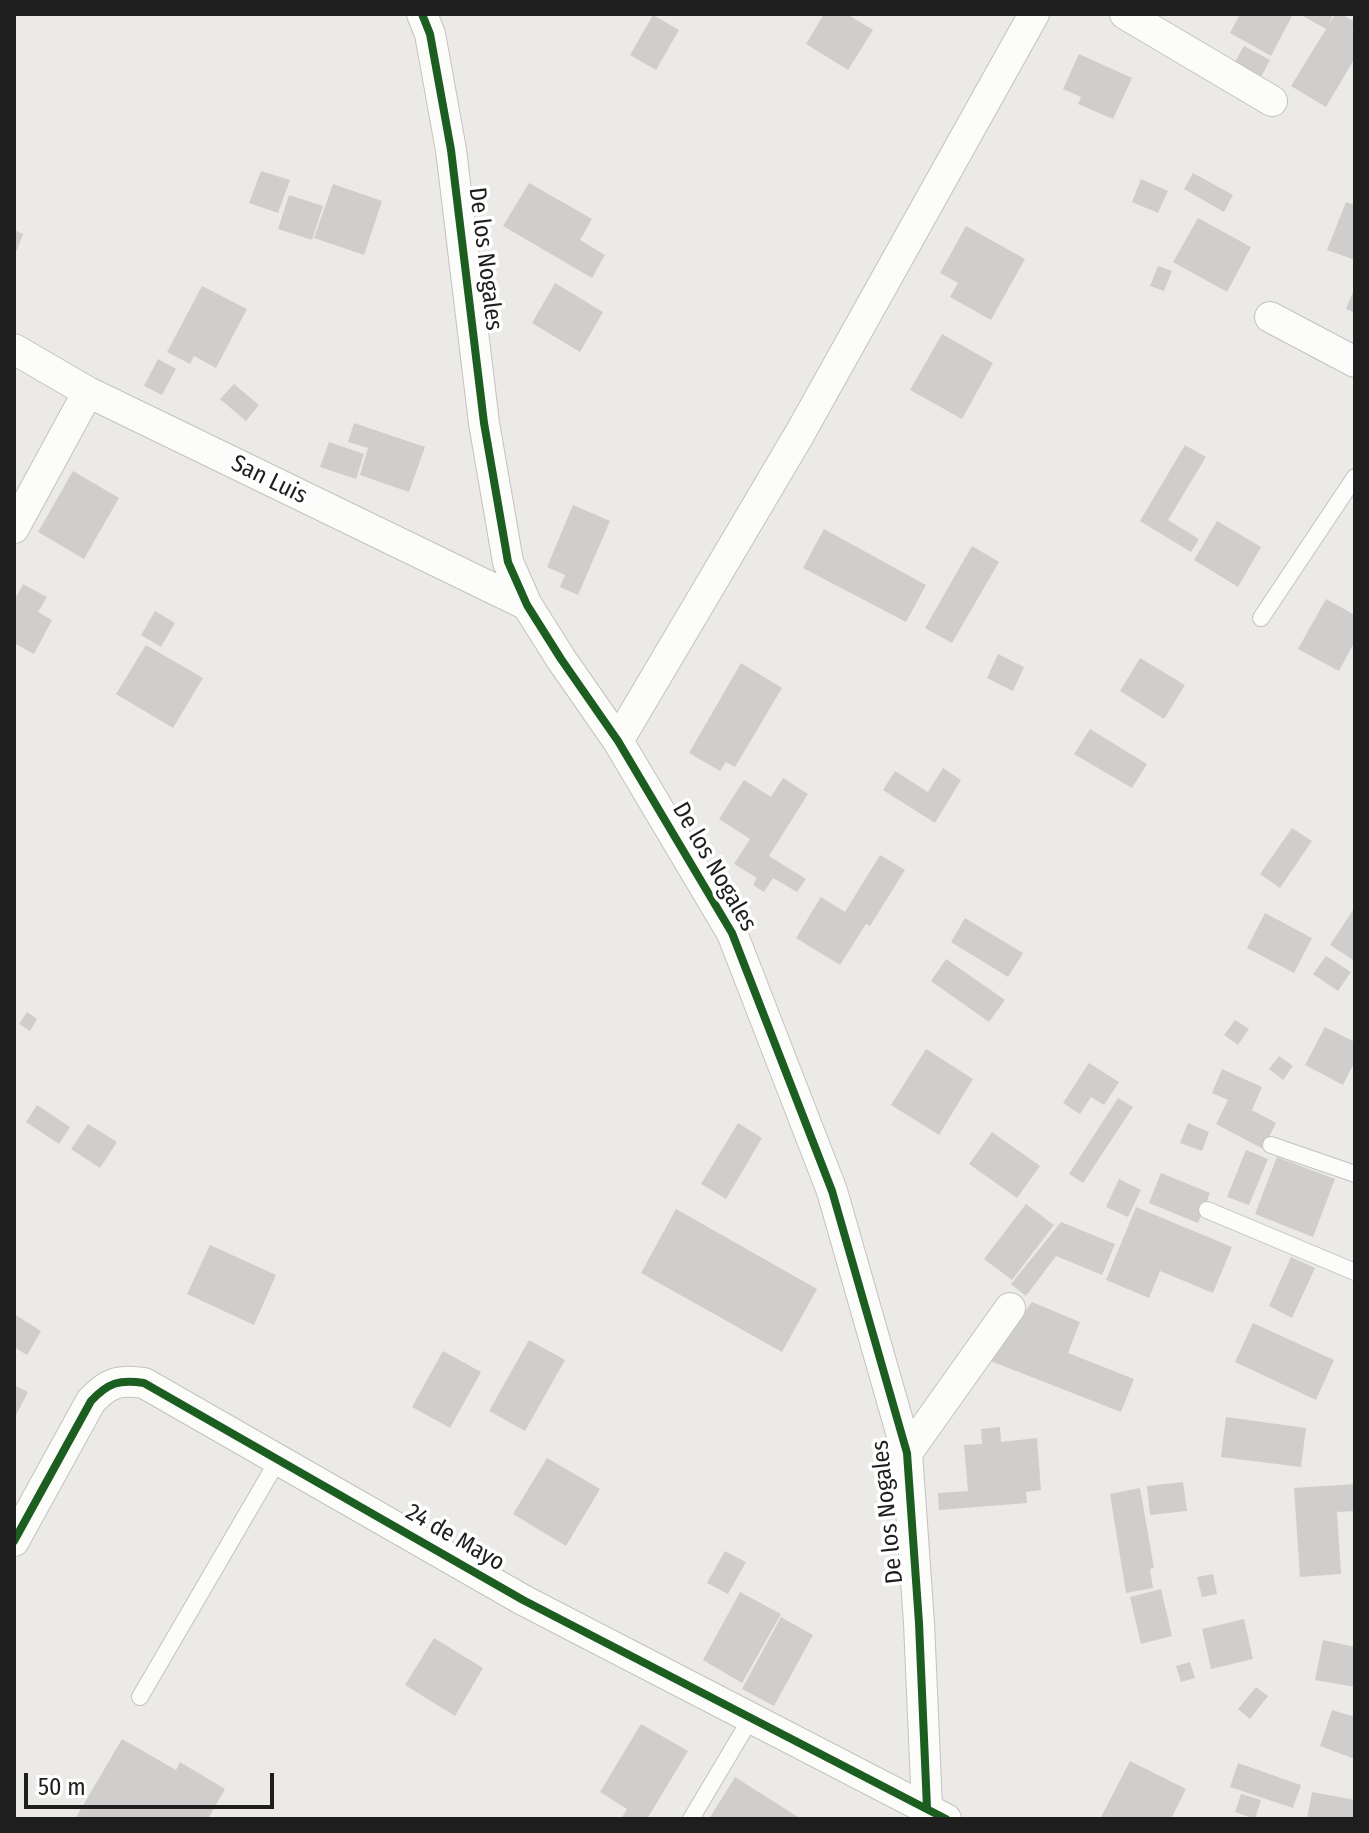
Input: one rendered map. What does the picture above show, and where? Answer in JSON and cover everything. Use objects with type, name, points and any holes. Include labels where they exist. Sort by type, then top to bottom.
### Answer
[{"type":"street","name":"De los Nogales","points":[[422,14],[430,34],[451,150],[484,423],[508,562],[527,605],[618,741],[732,933],[832,1191],[907,1453],[936,1814]]},
{"type":"street","points":[[618,741],[799,435],[1034,14]]},
{"type":"street","points":[[1125,14],[1272,101]]},
{"type":"street","points":[[1270,317],[1355,362]]},
{"type":"street","name":"San Luis","points":[[14,349],[88,392],[527,605]]},
{"type":"street","points":[[14,528],[88,392]]},
{"type":"street","points":[[907,1453],[1010,1308]]},
{"type":"street","name":"24 de Mayo","points":[[17,1528],[91,1401],[115,1383],[144,1383],[523,1600],[936,1814]]},
{"type":"lane","points":[[1261,618],[1355,477]]},
{"type":"lane","points":[[1271,1145],[1355,1174]]},
{"type":"lane","points":[[1207,1210],[1355,1272]]},
{"type":"lane","points":[[140,1697],[278,1460]]},
{"type":"lane","points":[[691,1819],[751,1718]]},
{"type":"building","points":[[824,14],[847,14],[873,30],[848,70],[806,44]]},
{"type":"building","points":[[1240,14],[1293,14],[1271,56],[1230,33]]},
{"type":"building","points":[[1299,14],[1333,14],[1329,24],[1335,14],[1341,14],[1355,22],[1352,32],[1355,34],[1355,58],[1326,107],[1291,86],[1326,29]]},
{"type":"building","points":[[653,15],[679,30],[656,70],[630,55]]},
{"type":"building","points":[[1244,46],[1270,60],[1260,79],[1233,65]]},
{"type":"building","points":[[1079,54],[1132,78],[1113,119],[1078,104],[1081,97],[1063,89]]},
{"type":"building","points":[[261,171],[290,180],[278,213],[249,203]]},
{"type":"building","points":[[1193,173],[1233,195],[1224,212],[1184,189]]},
{"type":"building","points":[[1141,179],[1168,191],[1158,213],[1132,202]]},
{"type":"building","points":[[529,183],[592,219],[580,240],[605,255],[592,278],[503,226]]},
{"type":"building","points":[[333,184],[382,201],[364,255],[314,238]]},
{"type":"building","points":[[289,195],[323,206],[312,240],[278,229]]},
{"type":"building","points":[[1346,202],[1355,205],[1355,260],[1327,250]]},
{"type":"building","points":[[1198,218],[1251,247],[1227,292],[1173,262]]},
{"type":"building","points":[[966,226],[1025,259],[991,320],[950,297],[958,283],[940,273]]},
{"type":"building","points":[[14,230],[23,234],[14,257]]},
{"type":"building","points":[[1158,266],[1172,271],[1164,291],[1150,286]]},
{"type":"building","points":[[555,283],[603,312],[580,352],[532,323]]},
{"type":"building","points":[[202,286],[247,309],[216,368],[194,356],[190,364],[167,352]]},
{"type":"building","points":[[1355,287],[1355,313],[1346,309]]},
{"type":"building","points":[[942,334],[993,363],[962,419],[910,390]]},
{"type":"building","points":[[158,359],[176,369],[162,395],[144,386]]},
{"type":"building","points":[[234,384],[259,405],[246,421],[220,399]]},
{"type":"building","points":[[354,423],[425,447],[409,492],[360,475],[368,448],[348,442]]},
{"type":"building","points":[[329,442],[364,454],[356,479],[320,467]]},
{"type":"building","points":[[1185,445],[1206,457],[1168,520],[1199,539],[1191,552],[1140,521]]},
{"type":"building","points":[[73,471],[119,498],[84,559],[38,532]]},
{"type":"building","points":[[573,505],[610,521],[578,595],[560,587],[565,575],[547,567]]},
{"type":"building","points":[[1217,521],[1261,547],[1238,587],[1194,560]]},
{"type":"building","points":[[824,529],[926,585],[906,622],[803,568]]},
{"type":"building","points":[[972,546],[999,562],[952,643],[925,628]]},
{"type":"building","points":[[23,584],[47,597],[38,612],[52,620],[34,654],[14,643],[14,601]]},
{"type":"building","points":[[1326,599],[1355,615],[1355,641],[1339,671],[1298,649]]},
{"type":"building","points":[[155,611],[175,623],[161,647],[141,635]]},
{"type":"building","points":[[146,645],[203,678],[173,728],[116,694]]},
{"type":"building","points":[[998,654],[1024,667],[1013,691],[987,678]]},
{"type":"building","points":[[1140,658],[1185,685],[1164,719],[1120,691]]},
{"type":"building","points":[[741,663],[782,688],[735,767],[726,762],[720,771],[689,753]]},
{"type":"building","points":[[1090,729],[1147,764],[1132,788],[1074,754]]},
{"type":"building","points":[[943,768],[961,780],[935,823],[883,790],[895,771],[928,792]]},
{"type":"building","points":[[783,778],[808,794],[769,856],[806,879],[797,892],[773,878],[764,892],[753,885],[757,878],[734,864],[750,839],[719,819],[744,780],[771,797]]},
{"type":"building","points":[[1292,828],[1312,841],[1280,888],[1260,874]]},
{"type":"building","points":[[880,855],[905,870],[870,926],[866,924],[840,965],[796,938],[821,897],[845,912]]},
{"type":"building","points":[[1355,907],[1355,961],[1330,945]]},
{"type":"building","points":[[1265,913],[1312,938],[1294,973],[1247,948]]},
{"type":"building","points":[[965,918],[1023,953],[1008,977],[951,942]]},
{"type":"building","points":[[1326,956],[1351,972],[1338,991],[1313,974]]},
{"type":"building","points":[[946,959],[1005,1000],[989,1022],[931,981]]},
{"type":"building","points":[[27,1012],[37,1019],[30,1031],[19,1024]]},
{"type":"building","points":[[1235,1020],[1249,1029],[1238,1045],[1224,1035]]},
{"type":"building","points":[[1325,1027],[1355,1042],[1355,1061],[1343,1085],[1305,1065]]},
{"type":"building","points":[[926,1049],[973,1079],[939,1135],[891,1105]]},
{"type":"building","points":[[1279,1056],[1293,1066],[1283,1080],[1269,1069]]},
{"type":"building","points":[[1089,1063],[1119,1082],[1104,1105],[1091,1097],[1080,1114],[1063,1103]]},
{"type":"building","points":[[1222,1069],[1262,1087],[1252,1110],[1276,1123],[1263,1149],[1216,1124],[1228,1100],[1212,1093]]},
{"type":"building","points":[[1118,1098],[1133,1107],[1083,1183],[1069,1174]]},
{"type":"building","points":[[37,1105],[70,1127],[59,1144],[26,1122]]},
{"type":"building","points":[[738,1123],[762,1138],[726,1199],[701,1184]]},
{"type":"building","points":[[1188,1123],[1209,1132],[1202,1151],[1180,1143]]},
{"type":"building","points":[[88,1124],[117,1142],[100,1168],[71,1149]]},
{"type":"building","points":[[992,1132],[1040,1166],[1017,1198],[969,1164]]},
{"type":"building","points":[[1246,1150],[1268,1159],[1249,1205],[1227,1197]]},
{"type":"building","points":[[1277,1157],[1335,1179],[1313,1237],[1255,1214]]},
{"type":"building","points":[[1161,1173],[1210,1193],[1198,1223],[1149,1203]]},
{"type":"building","points":[[1119,1179],[1141,1190],[1128,1217],[1106,1207]]},
{"type":"building","points":[[1026,1204],[1054,1225],[1012,1280],[984,1259]]},
{"type":"building","points":[[1136,1207],[1232,1247],[1213,1293],[1160,1271],[1149,1298],[1106,1280]]},
{"type":"building","points":[[676,1209],[817,1289],[782,1352],[641,1273]]},
{"type":"building","points":[[1061,1222],[1115,1244],[1102,1275],[1056,1256],[1026,1296],[1011,1284]]},
{"type":"building","points":[[210,1245],[276,1275],[254,1325],[187,1294]]},
{"type":"building","points":[[1291,1257],[1315,1268],[1292,1318],[1269,1306]]},
{"type":"building","points":[[1032,1302],[1080,1322],[1068,1353],[1134,1379],[1121,1412],[988,1360]]},
{"type":"building","points":[[14,1314],[41,1331],[27,1355],[14,1347]]},
{"type":"building","points":[[1253,1323],[1334,1360],[1316,1400],[1235,1362]]},
{"type":"building","points":[[529,1340],[565,1360],[525,1431],[489,1411]]},
{"type":"building","points":[[443,1351],[481,1372],[450,1428],[412,1407]]},
{"type":"building","points":[[14,1385],[28,1392],[14,1419]]},
{"type":"building","points":[[1226,1417],[1306,1428],[1301,1467],[1221,1457]]},
{"type":"building","points":[[1000,1427],[1001,1442],[1037,1438],[1041,1490],[1026,1492],[1027,1503],[939,1510],[938,1493],[968,1491],[964,1445],[982,1444],[981,1429]]},
{"type":"building","points":[[547,1458],[600,1489],[566,1546],[513,1514]]},
{"type":"building","points":[[1183,1482],[1187,1511],[1150,1515],[1147,1486]]},
{"type":"building","points":[[1355,1484],[1355,1511],[1337,1512],[1341,1574],[1300,1577],[1294,1488]]},
{"type":"building","points":[[1140,1488],[1154,1568],[1150,1569],[1153,1588],[1126,1593],[1110,1494]]},
{"type":"building","points":[[725,1551],[746,1562],[728,1594],[707,1583]]},
{"type":"building","points":[[1213,1574],[1217,1594],[1202,1597],[1197,1577]]},
{"type":"building","points":[[1161,1589],[1172,1636],[1141,1644],[1130,1597]]},
{"type":"building","points":[[740,1592],[781,1614],[742,1683],[703,1660]]},
{"type":"building","points":[[781,1617],[813,1635],[774,1706],[742,1689]]},
{"type":"building","points":[[1244,1619],[1253,1659],[1211,1669],[1202,1629]]},
{"type":"building","points":[[434,1638],[483,1668],[455,1716],[405,1685]]},
{"type":"building","points":[[1323,1640],[1355,1647],[1355,1687],[1315,1680]]},
{"type":"building","points":[[1190,1662],[1195,1678],[1181,1682],[1176,1666]]},
{"type":"building","points":[[1256,1687],[1268,1696],[1250,1719],[1238,1709]]},
{"type":"building","points":[[1332,1710],[1355,1717],[1355,1759],[1320,1746]]},
{"type":"building","points":[[641,1724],[688,1751],[647,1819],[621,1819],[627,1809],[600,1792]]},
{"type":"building","points":[[122,1739],[176,1770],[180,1762],[225,1789],[208,1819],[75,1819]]},
{"type":"building","points":[[1130,1761],[1186,1789],[1171,1819],[1100,1819]]},
{"type":"building","points":[[1238,1763],[1301,1785],[1293,1808],[1230,1787]]},
{"type":"building","points":[[735,1777],[801,1819],[709,1819]]},
{"type":"building","points":[[1312,1792],[1355,1800],[1355,1819],[1307,1819]]},
{"type":"building","points":[[1241,1794],[1261,1800],[1255,1819],[1235,1812]]},
{"type":"cycle path","points":[[422,14],[430,34],[451,150],[484,423],[508,562],[527,605],[618,741],[732,933],[832,1191],[907,1453],[919,1623],[927,1808]]},
{"type":"cycle path","points":[[14,1541],[91,1401],[114,1384],[144,1383],[523,1600],[946,1819]]}]
